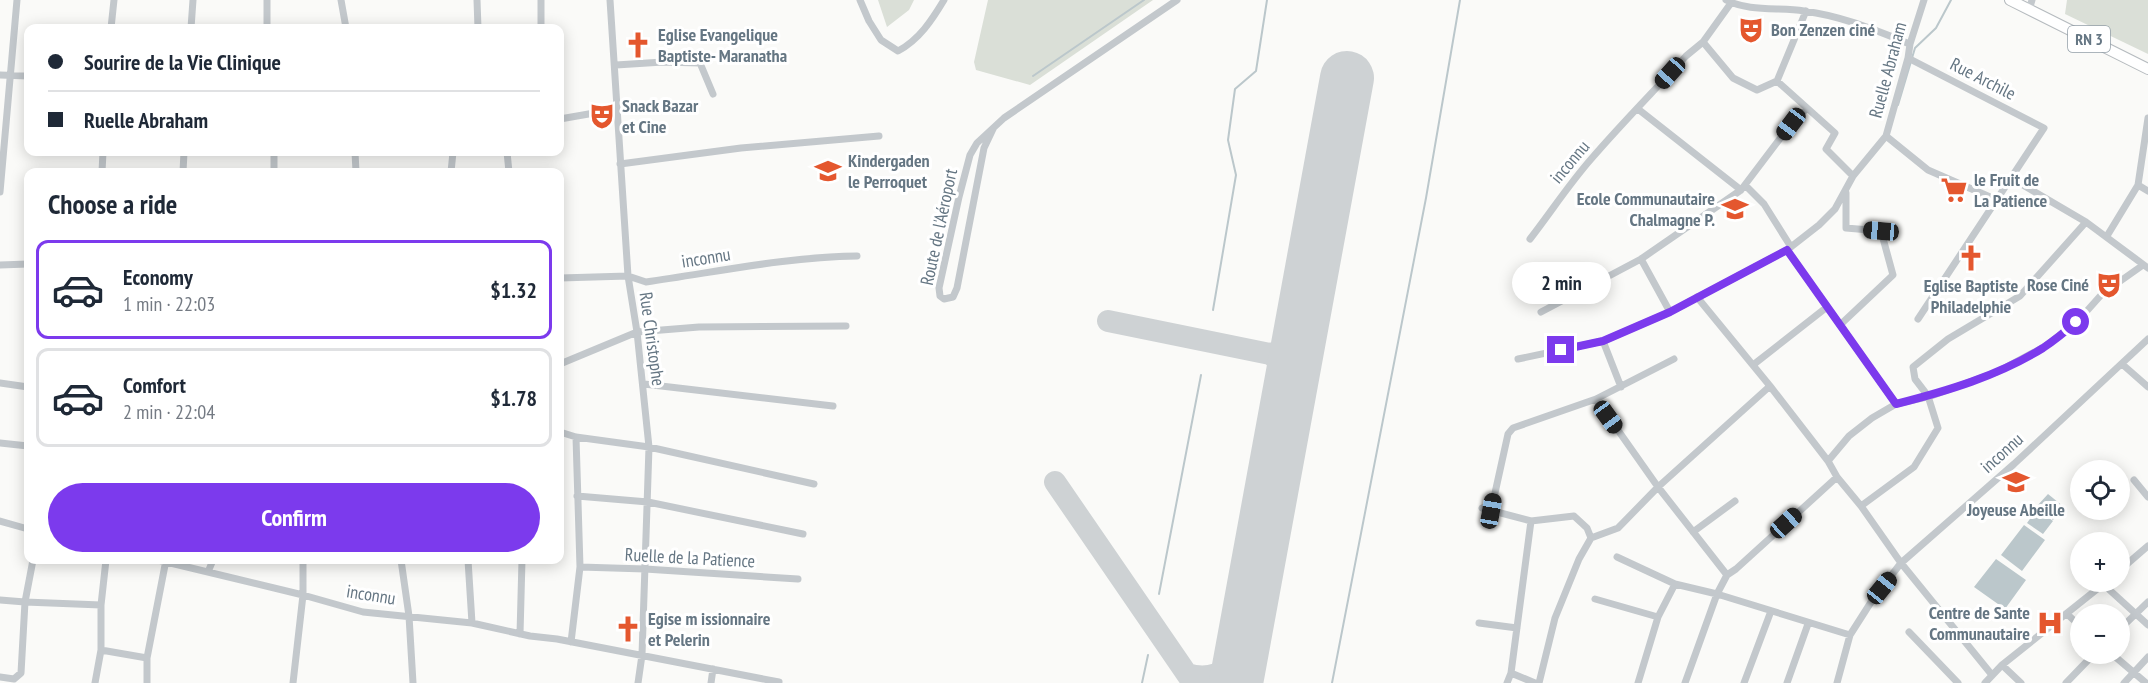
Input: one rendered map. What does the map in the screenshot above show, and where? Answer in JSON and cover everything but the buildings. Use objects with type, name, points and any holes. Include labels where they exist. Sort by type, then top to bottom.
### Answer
[{"type":"main road","name":"RN 3","points":[[2010,0],[2031,5],[2148,69]]},
{"type":"street","points":[[0,192],[17,0]]},
{"type":"street","points":[[111,24],[114,0]]},
{"type":"street","points":[[191,24],[193,0]]},
{"type":"street","points":[[267,0],[267,24]]},
{"type":"street","points":[[341,0],[345,24]]},
{"type":"street","points":[[477,0],[478,24]]},
{"type":"street","points":[[541,0],[542,24]]},
{"type":"street","name":"Rue Christophe","points":[[610,0],[628,276],[644,384],[649,447],[642,655],[639,683]]},
{"type":"street","points":[[860,0],[868,21],[881,40],[898,51],[907,47],[928,26],[944,0]]},
{"type":"street","name":"Route de l'Aéroport","points":[[993,129],[984,148],[957,288],[953,297],[944,299],[940,297],[939,288],[970,155],[977,142],[1004,118],[1177,0]]},
{"type":"street","name":"Ruelle Abraham","points":[[1518,359],[1603,341],[1670,312],[1789,249],[1819,225],[1834,209],[1853,176],[1886,136],[1911,59],[1910,44],[1924,0]]},
{"type":"street","points":[[1732,2],[1760,8],[1806,11],[1855,21],[1910,44]]},
{"type":"street","name":"inconnu","points":[[1530,238],[1592,157],[1686,56],[1703,42],[1732,2]]},
{"type":"street","points":[[1703,42],[1733,78],[1757,90],[1777,81],[1806,11]]},
{"type":"street","name":"Rue Archile","points":[[1911,59],[2044,128],[2011,178]]},
{"type":"street","points":[[615,65],[663,62],[700,63],[712,94]]},
{"type":"street","points":[[0,75],[24,76]]},
{"type":"street","points":[[1777,81],[1835,133],[1826,149],[1853,176]]},
{"type":"street","points":[[1540,312],[1641,259],[1743,187],[1791,124],[1807,108]]},
{"type":"street","points":[[564,118],[616,109]]},
{"type":"street","points":[[1638,109],[1764,204],[1789,249],[1827,307],[1896,404]]},
{"type":"street","points":[[2107,236],[2138,185],[2148,118]]},
{"type":"street","points":[[620,164],[741,148],[879,136]]},
{"type":"street","points":[[1886,136],[1928,170],[1997,200]]},
{"type":"street","points":[[1828,461],[1849,436],[1872,418],[1896,404],[1928,396],[1997,372],[2044,347],[2076,322],[2102,294],[2146,267],[2086,222],[2011,178],[1918,319]]},
{"type":"street","points":[[2138,185],[2148,191]]},
{"type":"street","points":[[1840,325],[1893,275],[1881,231],[1846,228],[1846,190]]},
{"type":"street","points":[[1861,506],[1914,467],[1938,428],[1928,396],[1915,379],[1913,367],[1948,339],[2020,296],[2086,222]]},
{"type":"street","name":"inconnu","points":[[564,278],[628,276],[646,282],[780,261],[857,256]]},
{"type":"street","points":[[1641,259],[1670,312]]},
{"type":"street","points":[[0,265],[24,264]]},
{"type":"street","points":[[1697,297],[1770,386],[1828,461],[1837,477],[1861,506],[1902,564],[1992,675]]},
{"type":"street","points":[[1753,365],[1827,307]]},
{"type":"street","points":[[564,362],[637,332],[699,327],[846,326]]},
{"type":"street","name":"inconnu","points":[[1837,683],[1850,635],[1873,599],[1902,564],[2148,339]]},
{"type":"street","points":[[1603,341],[1622,387]]},
{"type":"street","points":[[1491,511],[1508,434],[1513,429],[1596,399],[1674,359]]},
{"type":"street","points":[[2122,364],[2148,387]]},
{"type":"street","points":[[0,383],[24,386]]},
{"type":"street","points":[[644,384],[833,406]]},
{"type":"street","points":[[1511,673],[1537,683],[1555,618],[1579,560],[1592,538],[1618,528],[1658,487],[1770,386]]},
{"type":"street","points":[[1596,399],[1658,487],[1727,575]]},
{"type":"street","points":[[564,433],[649,447],[814,484]]},
{"type":"street","points":[[571,642],[580,567],[576,437]]},
{"type":"street","points":[[0,442],[24,445]]},
{"type":"street","points":[[1684,683],[1717,594],[1727,575],[1837,477]]},
{"type":"street","points":[[2134,480],[2148,497]]},
{"type":"street","points":[[577,496],[648,502],[803,534]]},
{"type":"street","points":[[1693,532],[1735,501]]},
{"type":"street","points":[[1482,508],[1531,521],[1574,516],[1587,528],[1592,538]]},
{"type":"street","points":[[0,521],[24,528]]},
{"type":"street","points":[[1507,683],[1511,673],[1531,521]]},
{"type":"street","points":[[2130,561],[2148,546]]},
{"type":"street","points":[[1617,557],[1675,584],[1717,594],[1808,624],[1850,635]]},
{"type":"street","points":[[0,677],[14,679],[21,673],[26,602],[32,564]]},
{"type":"street","points":[[95,683],[101,650],[101,605],[106,564]]},
{"type":"street","points":[[147,683],[147,658],[162,564]]},
{"type":"street","name":"inconnu","points":[[178,564],[363,612],[472,623],[530,636],[557,639],[779,682]]},
{"type":"street","points":[[208,572],[211,564]]},
{"type":"street","points":[[293,683],[303,595],[303,564]]},
{"type":"street","points":[[402,564],[409,616],[413,683]]},
{"type":"street","points":[[468,564],[472,623]]},
{"type":"street","points":[[520,634],[522,564]]},
{"type":"street","name":"Ruelle de la Patience","points":[[580,567],[798,579]]},
{"type":"street","points":[[1638,683],[1658,617],[1675,584]]},
{"type":"street","points":[[1984,683],[2002,665],[2093,592]]},
{"type":"street","points":[[2113,592],[2148,625]]},
{"type":"street","points":[[1594,599],[1658,617]]},
{"type":"street","points":[[0,600],[101,605]]},
{"type":"street","points":[[2130,618],[2148,602]]},
{"type":"street","points":[[1744,683],[1771,611]]},
{"type":"street","points":[[2067,614],[2070,617]]},
{"type":"street","points":[[1479,623],[1517,628]]},
{"type":"street","points":[[1787,683],[1808,624]]},
{"type":"street","points":[[1909,632],[1958,683]]},
{"type":"street","points":[[101,650],[147,658]]},
{"type":"street","points":[[2124,683],[2148,657]]},
{"type":"street","points":[[2066,683],[2084,664]]},
{"type":"street","points":[[2123,664],[2146,683]]},
{"type":"street","points":[[2002,665],[2021,683]]},
{"type":"street","points":[[711,683],[713,669]]},
{"type":"shaded area","points":[[878,0],[914,0],[909,10],[887,27]]},
{"type":"shaded area","points":[[988,0],[1153,0],[1030,85],[976,70],[974,62]]},
{"type":"shaded area","points":[[2067,0],[2148,0],[2148,54],[2065,14]]},
{"type":"shaded area","points":[[2048,494],[2064,507],[2053,520],[2037,506]]},
{"type":"shaded area","points":[[2037,509],[2053,521],[2043,534],[2027,523]]},
{"type":"shaded area","points":[[2024,525],[2045,540],[2022,571],[2001,555]]},
{"type":"shaded area","points":[[1996,559],[2026,580],[2005,609],[1974,587]]},
{"type":"waterway","points":[[1033,76],[1144,0]]},
{"type":"waterway","points":[[1213,310],[1236,175],[1228,140],[1235,89],[1256,71],[1267,0]]},
{"type":"waterway","points":[[1332,683],[1426,198],[1460,0]]},
{"type":"waterway","points":[[1898,105],[1915,48],[1936,28],[1951,0]]},
{"type":"waterway","points":[[1159,594],[1201,375]]},
{"type":"waterway","points":[[1142,683],[1148,655]]},
{"type":"taxiway","points":[[1108,321],[1270,354],[1284,351],[1300,334]]},
{"type":"taxiway","points":[[1270,354],[1285,365],[1291,385]]},
{"type":"taxiway","points":[[1055,482],[1193,683]]},
{"type":"taxiway","points":[[1187,674],[1210,676],[1223,671],[1241,657]]},
{"type":"runway","points":[[1236,683],[1347,78]]},
{"type":"place","name":"Bon Zenzen ciné","points":[[1751,30]]},
{"type":"place","name":"Eglise Evangelique Baptiste- Maranatha","points":[[638,45]]},
{"type":"place","name":"Snack Bazar et Cine","points":[[602,116]]},
{"type":"place","name":"Kindergaden le Perroquet","points":[[828,171]]},
{"type":"place","name":"le Fruit de La Patience","points":[[1954,190]]},
{"type":"place","name":"Ecole Communautaire Chalmagne P.","points":[[1735,209]]},
{"type":"place","name":"Eglise Baptiste Philadelphie","points":[[1971,258]]},
{"type":"place","name":"Rose Ciné","points":[[2109,285]]},
{"type":"place","name":"Joyeuse Abeille","points":[[2016,482]]},
{"type":"place","name":"Centre de Sante Communautaire","points":[[2050,623]]},
{"type":"place","name":"Egise m issionnaire et Pelerin","points":[[628,629]]},
{"type":"route","points":[[1561,350],[1603,341],[1670,312],[1787,250],[1896,404],[1931,396],[1997,372],[2044,347],[2076,322]]}]
